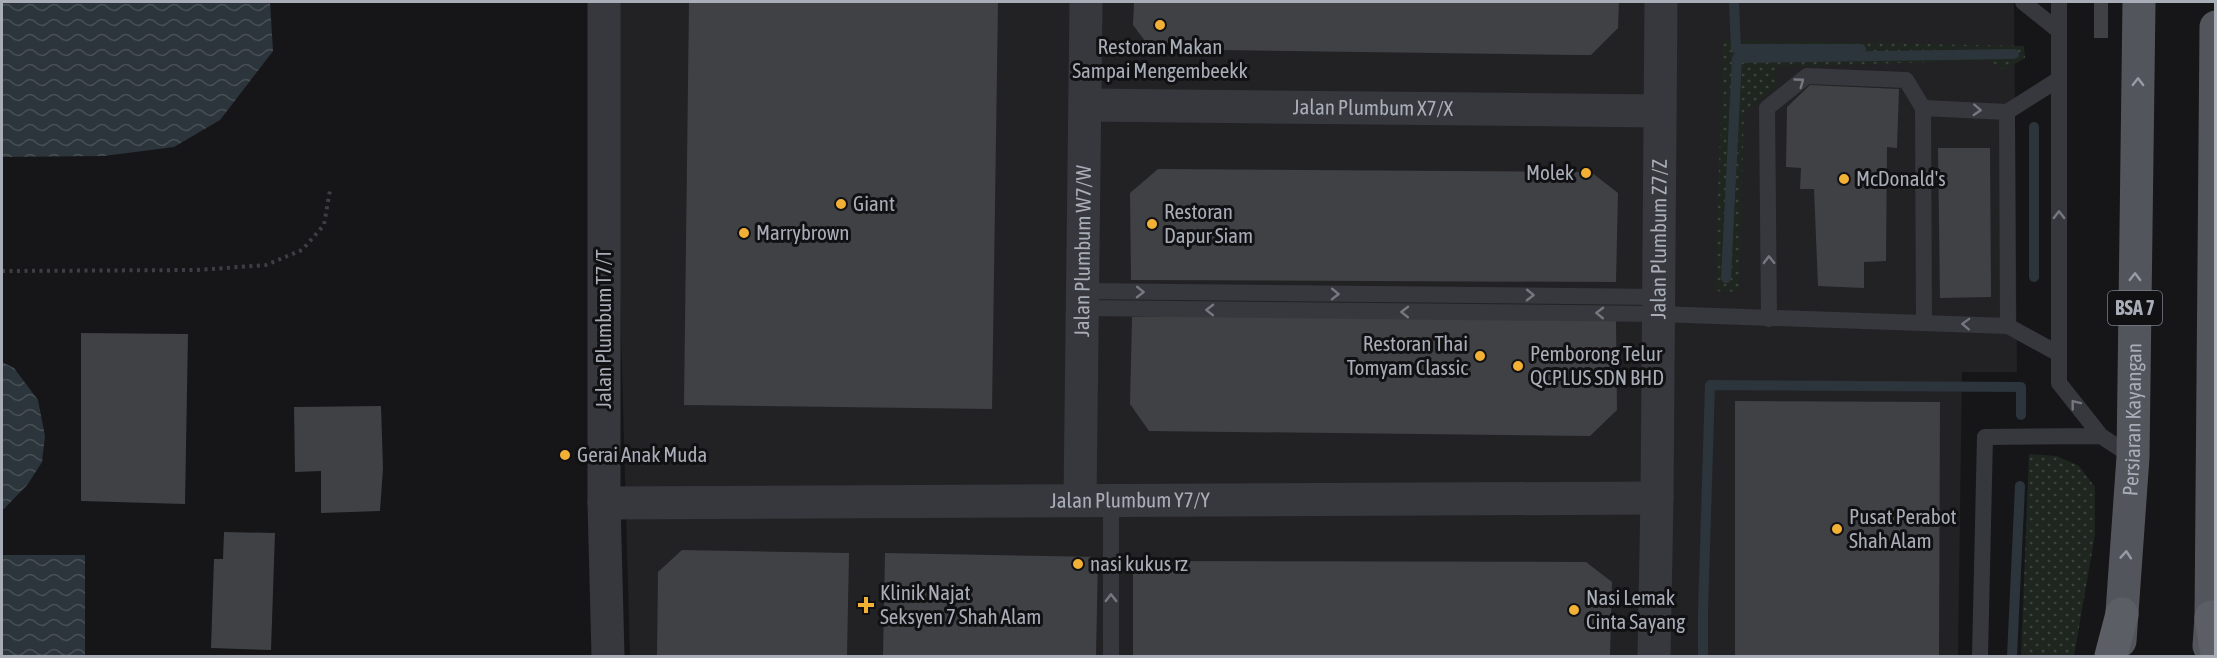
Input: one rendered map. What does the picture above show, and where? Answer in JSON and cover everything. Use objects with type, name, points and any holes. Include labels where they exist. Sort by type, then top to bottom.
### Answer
[{"type":"highway","points":[[2111,657],[2122,614]]},
{"type":"main road","name":"Persiaran Kayangan","points":[[2119,657],[2133,457],[2139,2]]},
{"type":"main road","points":[[2208,657],[2213,633],[2216,27]]},
{"type":"street","name":"Jalan Plumbum T7/T","points":[[604,2],[604,503],[608,657]]},
{"type":"street","name":"Jalan Plumbum W7/W","points":[[1086,2],[1082,300],[1096,500]]},
{"type":"street","name":"Jalan Plumbum Z7/Z","points":[[1654,657],[1661,2]]},
{"type":"street","name":"Jalan Plumbum X7/X","points":[[1085,105],[1660,111]]},
{"type":"street","name":"Jalan Plumbum Y7/Y","points":[[604,503],[1657,498]]},
{"type":"lane","points":[[2023,2],[2059,31]]},
{"type":"lane","points":[[2059,2],[2059,383],[2100,436],[2133,457]]},
{"type":"lane","points":[[1769,319],[1767,108],[1807,76],[1906,80],[1923,108],[1924,322]]},
{"type":"lane","points":[[1923,108],[2007,112],[2059,79]]},
{"type":"lane","points":[[2007,112],[2008,326]]},
{"type":"lane","points":[[1082,300],[1658,305],[1769,319],[2008,326],[2059,354]]},
{"type":"lane","points":[[1980,657],[1985,437],[2100,436]]},
{"type":"lane","points":[[1096,500],[1111,657]]},
{"type":"path","points":[[2,271],[198,270],[266,265],[302,250],[324,225],[330,190]]},
{"type":"shaded area","points":[[620,2],[2014,2],[2017,372],[1962,372],[1958,656],[630,656],[620,296]]},
{"type":"shaded area","points":[[1723,40],[2024,46],[2025,58],[2004,70],[1989,60],[1775,67],[1775,88],[1744,111],[1739,292],[1715,291]]},
{"type":"shaded area","points":[[2029,454],[2057,456],[2079,466],[2095,487],[2095,535],[2074,656],[2021,656]]},
{"type":"water","points":[[2,2],[270,2],[273,51],[220,120],[174,147],[104,156],[2,157]]},
{"type":"water","points":[[2,362],[14,368],[38,400],[45,436],[42,462],[28,484],[4,509],[2,509]]},
{"type":"water","points":[[2,555],[85,555],[85,656],[2,656]]},
{"type":"building","name":"Giant","points":[[689,2],[998,2],[992,409],[684,405]]},
{"type":"building","points":[[1134,2],[1619,2],[1618,28],[1591,55],[1577,55],[1151,49],[1133,25]]},
{"type":"building","points":[[2094,2],[2108,2],[2108,38],[2094,38]]},
{"type":"building","name":"McDonald's","points":[[1810,85],[1899,89],[1897,148],[1887,147],[1886,261],[1864,262],[1864,288],[1818,286],[1814,189],[1800,189],[1801,168],[1786,167],[1787,107]]},
{"type":"building","points":[[1938,148],[1990,148],[1991,297],[1940,298]]},
{"type":"building","points":[[1158,169],[1591,172],[1618,193],[1616,282],[1131,280],[1130,193]]},
{"type":"building","points":[[1132,317],[1616,319],[1617,410],[1590,436],[1149,431],[1130,404]]},
{"type":"building","points":[[81,333],[188,334],[185,504],[81,501]]},
{"type":"building","name":"Pusat Perabot Shah Alam","points":[[1735,401],[1940,402],[1939,656],[1735,656]]},
{"type":"building","points":[[381,406],[383,468],[380,511],[321,513],[321,471],[295,472],[294,407]]},
{"type":"building","points":[[224,532],[275,533],[271,650],[211,648],[214,559],[223,559]]},
{"type":"building","points":[[682,550],[849,553],[847,656],[657,656],[658,572]]},
{"type":"building","points":[[885,553],[1098,557],[1096,656],[883,656]]},
{"type":"building","points":[[1133,561],[1586,562],[1612,582],[1610,656],[1133,656]]},
{"type":"waterway","points":[[1734,2],[1736,49],[1861,49]]},
{"type":"waterway","points":[[1726,278],[1737,58],[2014,54]]},
{"type":"waterway","points":[[2034,127],[2034,277]]},
{"type":"waterway","points":[[1703,656],[1710,385],[2021,387],[2021,415]]},
{"type":"waterway","points":[[2012,656],[2020,486]]},
{"type":"place","name":"Restoran Makan Sampai Mengembeekk","points":[[1160,25]]},
{"type":"place","name":"Molek","points":[[1586,173]]},
{"type":"place","name":"McDonald's","points":[[1844,179]]},
{"type":"place","name":"Giant","points":[[841,204]]},
{"type":"place","name":"Restoran Dapur Siam","points":[[1152,224]]},
{"type":"place","name":"Marrybrown","points":[[744,233]]},
{"type":"place","name":"Restoran Thai Tomyam Classic","points":[[1480,356]]},
{"type":"place","name":"Pemborong Telur QCPLUS SDN BHD","points":[[1518,366]]},
{"type":"place","name":"Gerai Anak Muda","points":[[565,455]]},
{"type":"place","name":"Pusat Perabot Shah Alam","points":[[1837,529]]},
{"type":"place","name":"nasi kukus rz","points":[[1078,564]]},
{"type":"place","name":"Klinik Najat Seksyen 7 Shah Alam","points":[[866,605]]},
{"type":"place","name":"Nasi Lemak Cinta Sayang","points":[[1574,610]]}]
